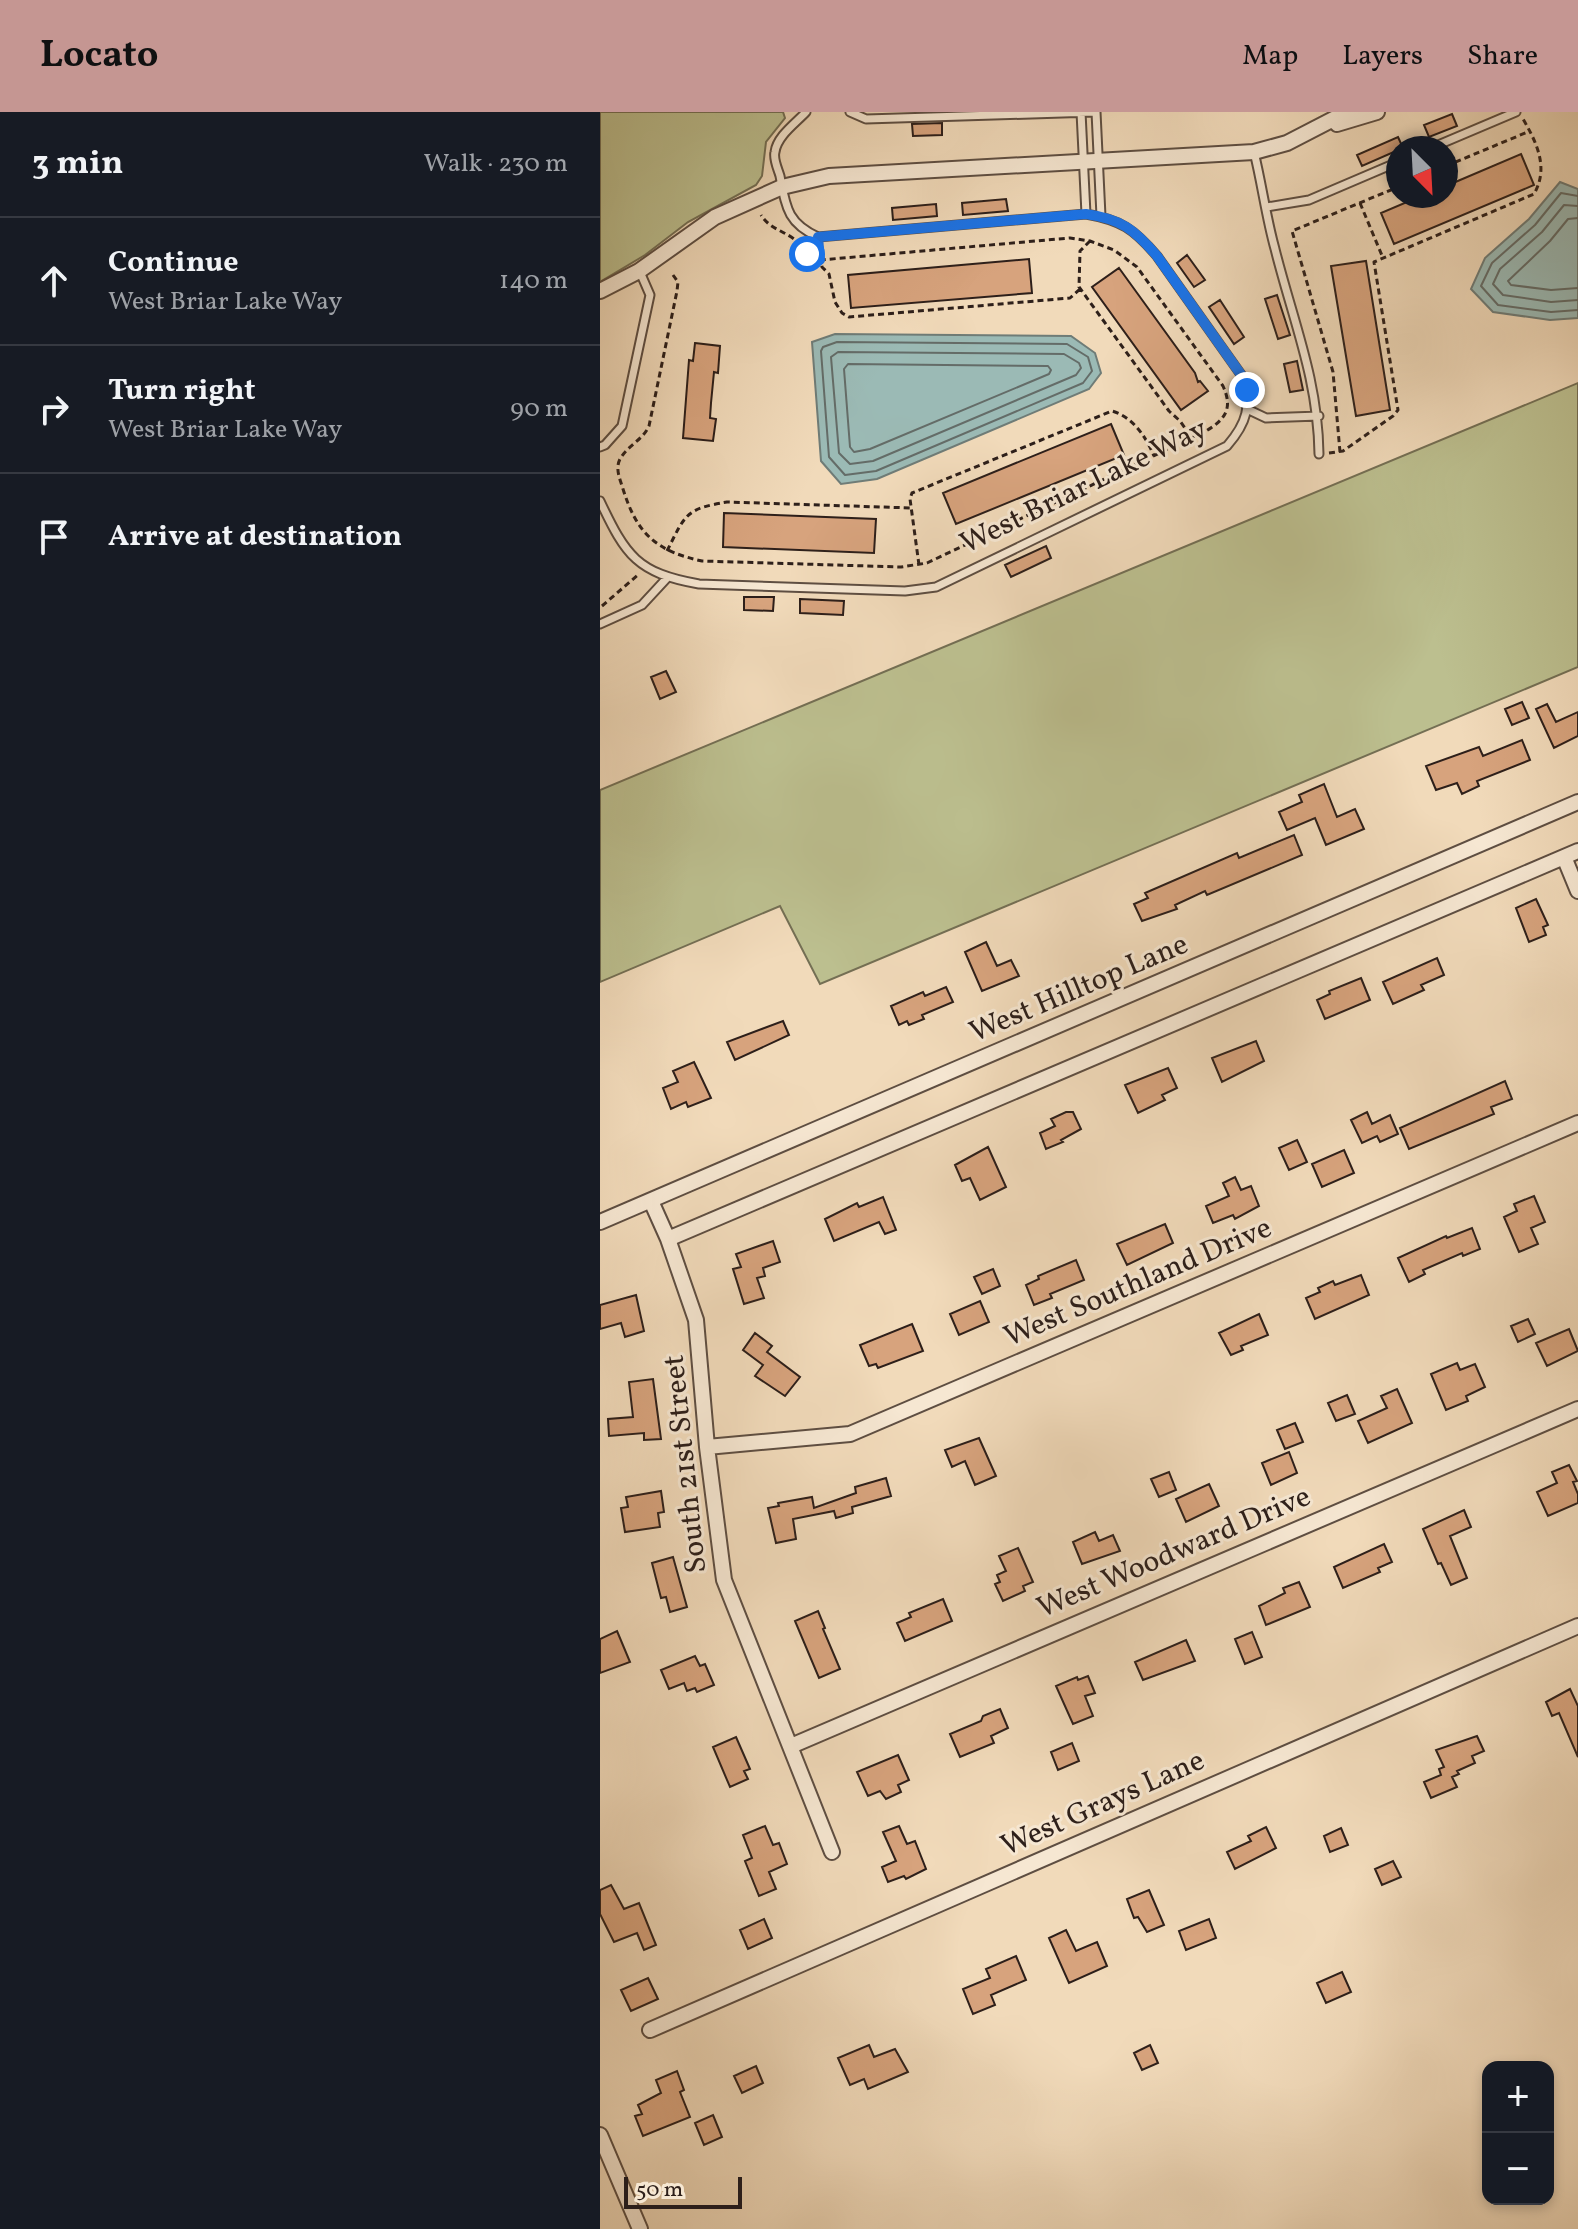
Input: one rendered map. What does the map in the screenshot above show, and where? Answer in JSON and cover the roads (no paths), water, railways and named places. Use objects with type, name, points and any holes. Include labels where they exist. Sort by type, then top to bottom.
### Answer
[{"type":"street","points":[[600,291],[639,271],[715,217],[782,187],[829,176],[1254,152],[1287,143],[1347,112]]},
{"type":"street","points":[[1310,132],[1377,112]]},
{"type":"street","name":"West Hilltop Lane","points":[[600,1222],[1578,802]]},
{"type":"street","points":[[668,1239],[1571,854],[1578,891]]},
{"type":"street","name":"West Southland Drive","points":[[707,1447],[850,1434],[1578,1123]]},
{"type":"street","name":"South 21st Street","points":[[651,1201],[668,1239],[696,1320],[707,1447],[724,1580],[832,1852]]},
{"type":"street","name":"West Woodward Drive","points":[[791,1746],[1578,1409]]},
{"type":"street","name":"West Grays Lane","points":[[650,2030],[1578,1626]]},
{"type":"street","points":[[600,2135],[640,2229]]},
{"type":"lane","points":[[806,112],[780,139],[774,153],[791,217],[801,229],[818,237],[1086,214],[1121,222],[1142,238],[1157,256],[1242,376],[1247,390],[1247,409],[1266,418],[1319,416]]},
{"type":"lane","points":[[850,112],[866,119],[1095,112],[1086,214]]},
{"type":"lane","points":[[1081,112],[1101,216]]},
{"type":"lane","points":[[1458,137],[1518,112]]},
{"type":"lane","points":[[1254,152],[1274,246],[1309,364],[1319,416],[1319,454]]},
{"type":"lane","points":[[1267,207],[1309,200],[1386,167]]},
{"type":"lane","points":[[600,447],[622,426],[650,295],[639,271]]},
{"type":"lane","name":"West Briar Lake Way","points":[[600,501],[617,538],[628,551],[647,569],[667,578],[699,584],[905,591],[936,587],[1227,446],[1242,428],[1247,409]]},
{"type":"lane","points":[[600,624],[642,605],[667,578]]},
{"type":"water","points":[[1560,182],[1578,189],[1578,318],[1550,320],[1493,312],[1471,289],[1485,258],[1529,219]]},
{"type":"water","points":[[835,334],[1071,336],[1095,353],[1101,373],[1089,389],[877,479],[841,484],[821,461],[812,342]]}]
